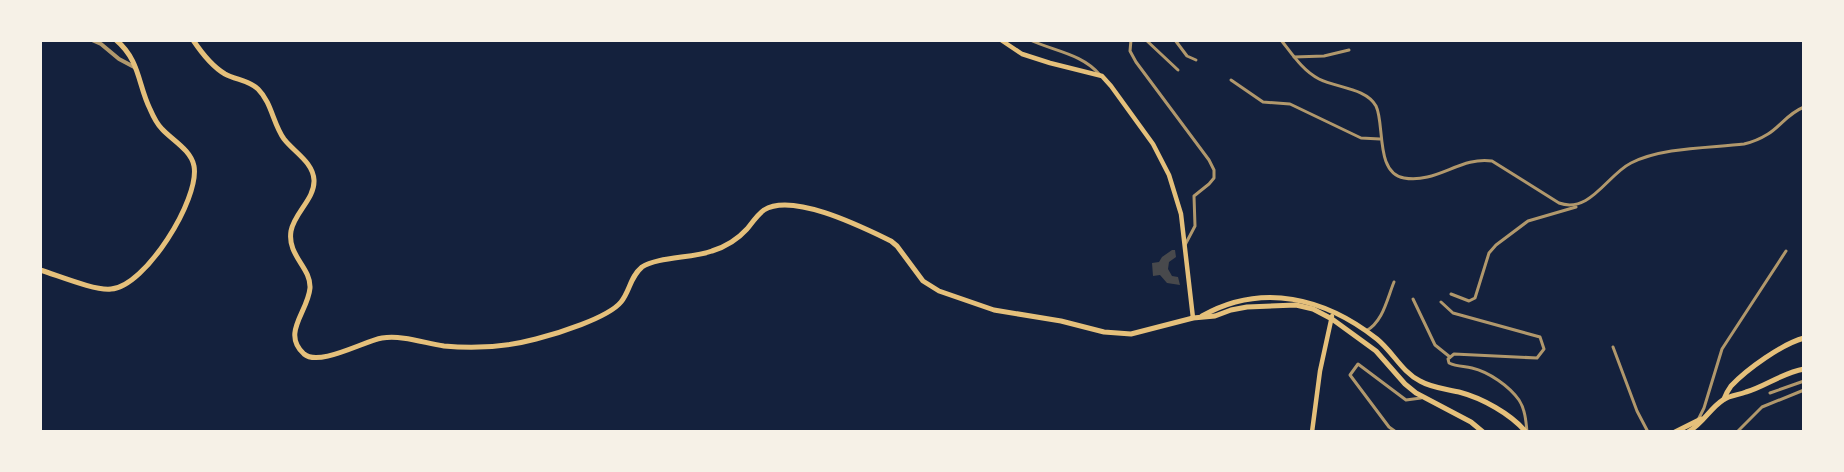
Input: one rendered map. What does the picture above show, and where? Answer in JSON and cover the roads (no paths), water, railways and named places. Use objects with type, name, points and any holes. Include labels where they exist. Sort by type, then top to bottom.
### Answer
[{"type":"main road","points":[[40,270],[105,289],[121,287],[144,268],[163,246],[181,217],[192,189],[194,165],[188,153],[155,120],[137,69],[129,54],[116,40]]},
{"type":"main road","points":[[193,40],[223,73],[244,80],[260,91],[280,133],[302,157],[314,177],[313,190],[295,218],[290,237],[294,254],[309,279],[310,288],[296,323],[294,339],[304,354],[310,358],[316,359],[394,337],[443,346],[489,347],[547,336],[596,318],[614,308],[626,294],[632,278],[640,268],[649,263],[716,250],[739,236],[765,210],[778,206],[824,212],[842,217],[891,241],[923,281],[931,287],[972,304],[1061,321],[1104,333],[1131,334],[1247,307],[1296,305],[1313,309],[1332,319],[1376,351],[1405,384],[1423,397],[1471,422],[1482,432]]},
{"type":"main road","points":[[1001,40],[1022,54],[1101,76],[1111,86],[1153,144],[1169,175],[1180,214],[1194,318]]},
{"type":"main road","points":[[1201,317],[1224,305],[1268,298],[1303,301],[1333,311],[1366,331],[1386,347],[1415,378],[1434,387],[1471,396],[1515,421],[1527,432]]},
{"type":"main road","points":[[1312,432],[1320,371],[1333,311]]},
{"type":"main road","points":[[1725,399],[1730,388],[1744,375],[1769,356],[1803,338]]},
{"type":"main road","points":[[1675,432],[1697,422],[1725,399],[1748,392],[1792,371],[1803,369]]},
{"type":"main road","points":[[1689,432],[1696,428],[1705,416]]},
{"type":"street","points":[[92,40],[137,69]]},
{"type":"street","points":[[1030,40],[1092,64],[1101,76]]},
{"type":"street","points":[[1131,40],[1130,51],[1136,62],[1172,108],[1214,170],[1215,178],[1194,196],[1195,226],[1185,245]]},
{"type":"street","points":[[1146,40],[1178,70]]},
{"type":"street","points":[[1175,40],[1187,56],[1196,60]]},
{"type":"street","points":[[1281,40],[1305,69],[1319,79],[1367,96],[1375,105],[1380,117],[1382,153],[1392,170],[1401,178],[1414,179],[1442,173],[1466,162],[1480,159],[1492,160],[1559,203],[1568,206],[1580,205]]},
{"type":"street","points":[[1294,57],[1324,56],[1348,50]]},
{"type":"street","points":[[1231,80],[1263,102],[1290,104],[1361,138],[1380,139]]},
{"type":"street","points":[[1451,294],[1469,301],[1475,298],[1489,253],[1496,245],[1528,221],[1580,205],[1629,164],[1647,156],[1669,152],[1756,141],[1770,133],[1786,117],[1803,107]]},
{"type":"street","points":[[1697,422],[1704,408],[1722,349],[1786,250]]},
{"type":"street","points":[[1366,331],[1374,327],[1394,282]]},
{"type":"street","points":[[1413,299],[1435,345],[1450,357]]},
{"type":"street","points":[[1441,302],[1453,313],[1540,337],[1544,349],[1541,355],[1532,359],[1454,354],[1448,360],[1455,366],[1473,368],[1495,378],[1519,400],[1525,413],[1527,432]]},
{"type":"street","points":[[1613,346],[1637,411],[1648,432]]},
{"type":"street","points":[[1392,430],[1350,375],[1353,368],[1358,364],[1406,400],[1423,397]]},
{"type":"street","points":[[1770,393],[1803,381]]},
{"type":"street","points":[[1737,432],[1762,407],[1803,390]]}]
